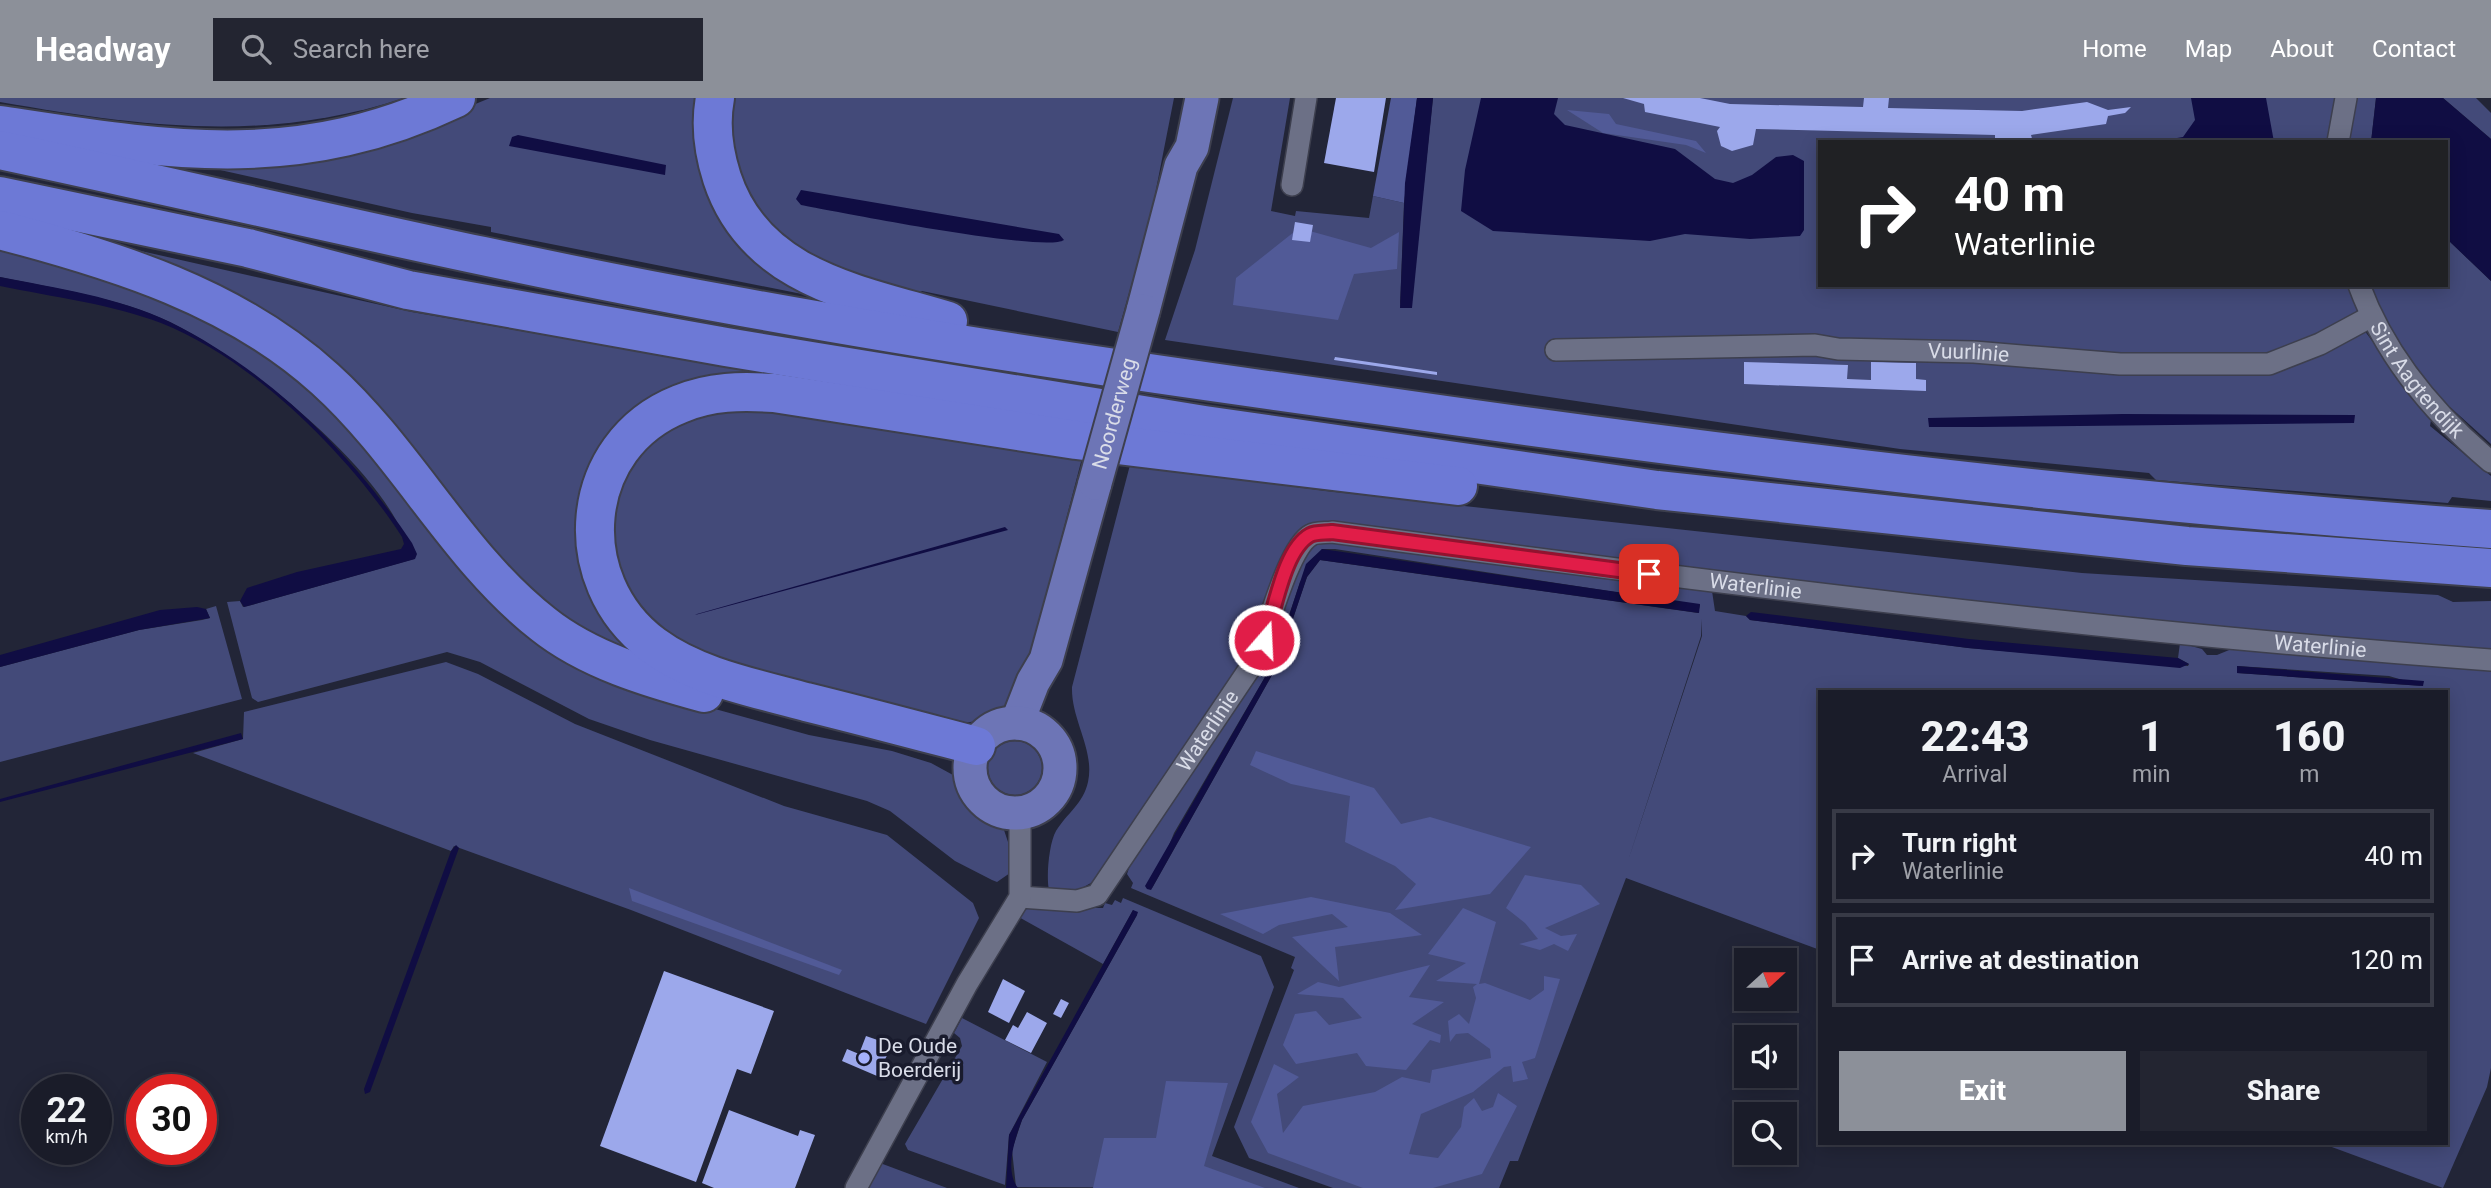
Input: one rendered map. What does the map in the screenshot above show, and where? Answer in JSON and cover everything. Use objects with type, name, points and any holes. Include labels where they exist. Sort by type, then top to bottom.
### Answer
[{"type":"highway","points":[[0,124],[162,148],[252,150],[341,138],[391,124],[456,98]]},
{"type":"highway","points":[[715,98],[715,150],[725,188],[750,232],[776,257],[862,297],[1095,366]]},
{"type":"highway","points":[[0,150],[537,268],[733,306],[1095,366],[1609,439],[1959,481],[2276,514],[2491,529]]},
{"type":"highway","points":[[0,196],[248,248],[408,290],[590,323],[1204,425],[1657,489],[2188,546],[2491,568]]},
{"type":"highway","points":[[0,230],[154,276],[211,302],[274,340],[324,377],[376,428],[457,533],[516,601],[545,626],[584,649],[671,684],[973,756]]},
{"type":"highway","points":[[973,756],[682,665],[627,622],[603,584],[594,523],[598,499],[610,467],[634,433],[664,411],[706,395],[731,391],[774,393],[1076,440],[1359,476],[1560,497],[1657,489]]},
{"type":"main road","name":"Noorderweg","points":[[1029,726],[1047,684],[1046,660],[1181,166],[1180,138],[1199,103]]},
{"type":"main road","points":[[1029,726],[1051,741],[1058,755],[1060,771],[1056,786],[1041,804],[1020,813],[1004,812],[990,806],[976,789],[973,756],[993,729],[1029,726]]},
{"type":"street","points":[[1292,185],[1306,98]]},
{"type":"street","points":[[2338,140],[2346,98]]},
{"type":"street","name":"Sint Aagtendijk","points":[[2360,287],[2370,317],[2390,351],[2432,407],[2491,462]]},
{"type":"street","name":"Vuurlinie","points":[[1556,350],[1815,345],[1839,349],[1974,352],[2120,365],[2269,364],[2320,344],[2370,317]]},
{"type":"street","name":"Waterlinie","points":[[1020,897],[1077,901],[1097,895],[1256,659],[1284,576],[1297,548],[1311,534],[1332,532],[1728,584],[2256,643],[2491,660]]},
{"type":"street","points":[[856,1188],[968,984],[1020,897],[1020,813]]},
{"type":"shaded area","points":[[0,98],[404,98],[352,112],[302,121],[252,126],[202,126],[52,111],[0,102]]},
{"type":"shaded area","points":[[490,98],[708,98],[707,142],[827,299],[491,232],[491,227],[412,213],[171,159],[417,128]]},
{"type":"shaded area","points":[[735,98],[1174,98],[1151,215],[1118,332],[922,291],[916,294],[861,277],[810,254],[768,219],[752,196],[736,151],[733,124]]},
{"type":"shaded area","points":[[1233,98],[1290,98],[1271,211],[1295,216],[1296,211],[1369,218],[1373,196],[1404,203],[1400,307],[1423,192],[1433,98],[2335,98],[2330,140],[1818,140],[1818,287],[2351,287],[2364,330],[2431,420],[2430,426],[2491,476],[2491,501],[2452,497],[2448,503],[2156,480],[2149,473],[1900,449],[1165,340],[1195,250]]},
{"type":"shaded area","points":[[1391,98],[1417,98],[1404,203],[1373,196]]},
{"type":"shaded area","points":[[1417,98],[1433,98],[1412,308],[1400,308],[1405,183]]},
{"type":"shaded area","points":[[1481,98],[1558,98],[1554,114],[1565,125],[1675,149],[1715,179],[1733,183],[1752,175],[1776,157],[1793,155],[1804,161],[1804,230],[1800,236],[1750,239],[1685,234],[1650,241],[1493,231],[1461,211],[1465,170]]},
{"type":"shaded area","points":[[2191,98],[2266,98],[2274,140],[2165,140],[2183,137],[2195,120]]},
{"type":"shaded area","points":[[2352,98],[2376,98],[2371,140],[2346,140]]},
{"type":"shaded area","points":[[2376,98],[2443,98],[2491,139],[2491,281],[2448,240],[2448,140],[2371,140]]},
{"type":"shaded area","points":[[2443,98],[2476,98],[2491,113],[2491,139]]},
{"type":"shaded area","points":[[1567,110],[1609,114],[1616,124],[1696,141],[1706,153],[1686,145],[1603,133]]},
{"type":"shaded area","points":[[518,135],[666,165],[665,175],[509,146],[512,137]]},
{"type":"shaded area","points":[[801,190],[1059,234],[1064,240],[1049,243],[1020,241],[895,223],[801,205],[796,199]]},
{"type":"shaded area","points":[[1299,228],[1371,248],[1399,232],[1397,269],[1354,274],[1338,320],[1233,305],[1236,278]]},
{"type":"shaded area","points":[[61,233],[412,312],[768,374],[706,387],[594,491],[655,669],[544,610],[385,424]]},
{"type":"shaded area","points":[[2448,240],[2491,281],[2491,444],[2450,407],[2443,409],[2426,390],[2367,287],[2448,287]]},
{"type":"shaded area","points":[[0,244],[214,318],[333,403],[453,555],[668,696],[809,735],[892,751],[931,763],[953,775],[973,805],[1004,830],[1011,851],[1010,873],[997,882],[992,880],[955,861],[890,811],[867,801],[650,740],[589,719],[480,662],[447,652],[258,702],[252,698],[227,602],[240,601],[243,607],[248,606],[414,559],[396,520],[354,464],[326,436],[263,382],[230,358],[199,338],[150,313],[86,295],[0,277]]},
{"type":"shaded area","points":[[0,277],[86,294],[150,313],[241,364],[274,389],[335,446],[388,509],[412,543],[417,554],[415,559],[244,607],[240,601],[247,588],[297,572],[401,549],[404,544],[402,537],[355,474],[327,443],[264,385],[230,360],[196,339],[142,316],[0,286]]},
{"type":"shaded area","points":[[725,409],[778,409],[1082,458],[1057,554],[1061,561],[1043,627],[1013,702],[986,720],[962,723],[837,694],[738,665],[695,647],[659,627],[636,605],[617,561],[613,540],[615,505],[626,474],[651,443],[684,421]]},
{"type":"shaded area","points":[[2123,414],[2355,415],[2354,423],[1979,427],[1929,427],[1928,418]]},
{"type":"shaded area","points":[[1130,465],[1326,491],[2082,573],[2438,595],[2453,602],[2491,601],[2491,650],[2426,648],[1891,600],[1324,521],[1302,527],[1287,549],[1255,635],[1231,684],[1096,880],[1075,892],[1049,890],[1049,860],[1054,836],[1086,790],[1088,782],[1088,758],[1075,711],[1072,687]]},
{"type":"shaded area","points":[[1005,527],[1008,530],[695,615],[697,614]]},
{"type":"shaded area","points":[[1330,535],[1712,591],[1715,611],[1746,616],[1750,620],[1968,648],[2188,666],[2189,664],[2178,658],[2180,643],[2202,649],[2207,655],[2217,655],[2234,648],[2491,667],[2491,1068],[2487,1087],[2443,1188],[2326,1145],[2448,1145],[2448,690],[1818,690],[1818,949],[1626,878],[1518,1161],[1510,1161],[1499,1188],[1333,1188],[1249,1158],[1234,1127],[1294,970],[1291,968],[1295,957],[1131,888],[1133,883],[1127,874],[1129,868],[1124,865],[1219,722],[1300,553]],"holes":[[[1322,549],[1335,549],[1700,605],[1698,613],[1320,560],[1307,577],[1277,666],[1151,890],[1174,833],[1265,677],[1277,652],[1300,582]],[[1702,619],[1702,636],[1627,864],[1701,636]],[[2237,666],[2389,676],[2423,686],[2237,673]]]},
{"type":"shaded area","points":[[1322,549],[1700,604],[1699,613],[1320,560],[1307,577],[1277,666],[1151,890],[1147,889],[1145,886],[1265,677],[1277,652],[1306,564]]},
{"type":"shaded area","points":[[216,606],[242,699],[0,762],[0,667],[139,630],[210,618],[206,609]]},
{"type":"shaded area","points":[[197,607],[206,609],[210,618],[139,630],[0,667],[0,655],[160,610]]},
{"type":"shaded area","points":[[1751,612],[1969,639],[2178,658],[2189,664],[2180,668],[1968,648],[1750,620],[1746,616]]},
{"type":"shaded area","points":[[446,662],[478,674],[575,724],[784,806],[887,835],[973,903],[979,918],[926,1024],[631,910],[454,846],[451,851],[193,753],[243,739],[244,712]]},
{"type":"shaded area","points":[[2237,666],[2424,681],[2423,686],[2237,673]]},
{"type":"shaded area","points":[[241,733],[243,739],[0,802],[0,799]]},
{"type":"shaded area","points":[[1015,741],[1034,749],[1042,768],[1034,787],[1015,795],[996,787],[988,768],[996,749]]},
{"type":"shaded area","points":[[1256,751],[1374,788],[1401,824],[1430,817],[1531,847],[1490,894],[1395,910],[1416,884],[1395,866],[1345,842],[1350,796],[1291,784],[1250,765]]},
{"type":"shaded area","points":[[456,845],[459,848],[370,1092],[365,1094],[364,1089],[451,851]]},
{"type":"shaded area","points":[[1525,875],[1581,885],[1600,904],[1545,928],[1561,936],[1577,934],[1568,951],[1554,944],[1540,950],[1519,944],[1538,939],[1525,923],[1506,908]]},
{"type":"shaded area","points":[[629,888],[842,970],[839,975],[632,901]]},
{"type":"shaded area","points":[[1311,897],[1390,913],[1422,935],[1335,947],[1339,981],[1292,937],[1348,927],[1332,914],[1279,925],[1263,934],[1220,914]]},
{"type":"shaded area","points":[[1123,898],[1261,956],[1274,987],[1212,1156],[1299,1188],[1016,1187],[1012,1150],[1022,1120],[1137,915],[1133,910],[1103,964],[1015,915],[1025,907],[1103,908],[1105,903],[1112,905],[1115,900],[1121,903]]},
{"type":"shaded area","points":[[1463,908],[1496,922],[1479,984],[1485,983],[1530,1000],[1544,990],[1544,976],[1560,979],[1535,1058],[1522,1062],[1528,1079],[1513,1082],[1511,1066],[1504,1067],[1473,1092],[1421,1114],[1409,1154],[1438,1158],[1461,1127],[1464,1107],[1474,1098],[1482,1111],[1493,1107],[1498,1093],[1517,1106],[1482,1174],[1433,1188],[1363,1188],[1268,1153],[1251,1122],[1274,1064],[1299,1077],[1277,1094],[1283,1133],[1303,1106],[1375,1092],[1402,1077],[1430,1083],[1432,1070],[1491,1058],[1490,1049],[1468,1033],[1456,1034],[1450,1042],[1448,1021],[1459,1014],[1469,1024],[1476,998],[1473,987],[1477,984],[1436,981],[1466,963],[1428,954]]},
{"type":"shaded area","points":[[1133,910],[1138,912],[1137,915],[1022,1120],[1011,1164],[1018,1188],[1006,1188],[1009,1135]]},
{"type":"shaded area","points":[[1430,965],[1409,997],[1444,1002],[1412,1024],[1441,1035],[1440,1043],[1430,1040],[1406,1070],[1366,1066],[1357,1053],[1296,1064],[1283,1045],[1295,1014],[1316,1011],[1329,1025],[1362,1018],[1343,998],[1297,994],[1318,982],[1339,987]]},
{"type":"shaded area","points":[[962,1018],[1047,1062],[1009,1135],[1005,1185],[908,1150],[905,1144],[962,1046],[960,1038],[954,1033]]},
{"type":"shaded area","points":[[1166,1081],[1228,1083],[1204,1166],[1265,1188],[1093,1188],[1104,1138],[1156,1138]]},
{"type":"shaded area","points":[[880,1163],[947,1188],[866,1188]]},
{"type":"building","points":[[1336,98],[1386,98],[1374,172],[1324,163]]},
{"type":"building","points":[[1623,98],[1700,98],[1730,104],[1863,107],[1864,98],[1889,98],[1888,108],[2022,111],[2087,102],[2108,110],[2131,107],[2125,113],[2108,116],[2106,124],[2031,135],[2032,140],[1995,140],[1995,135],[1756,129],[1753,145],[1732,151],[1721,146],[1717,131],[1720,127],[1645,112],[1644,104]]},
{"type":"building","points":[[1295,222],[1313,225],[1310,242],[1292,240]]},
{"type":"building","points":[[1335,357],[1437,372],[1437,375],[1334,360]]},
{"type":"building","points":[[1744,362],[1848,365],[1847,379],[1871,380],[1871,362],[1916,363],[1916,379],[1926,380],[1926,391],[1744,384]]},
{"type":"building","points":[[664,971],[774,1011],[751,1074],[737,1069],[696,1182],[600,1146]]},
{"type":"building","points":[[1003,979],[1025,991],[1009,1023],[988,1012]]},
{"type":"building","points":[[1061,999],[1069,1003],[1061,1018],[1053,1014]]},
{"type":"building","points":[[1027,1012],[1047,1023],[1031,1053],[1005,1040],[1013,1025],[1018,1028]]},
{"type":"building","name":"De Oude Boerderij","points":[[866,1036],[892,1045],[877,1076],[842,1061],[847,1049],[859,1054]]},
{"type":"building","points":[[729,1110],[798,1136],[800,1130],[815,1135],[795,1188],[714,1188],[702,1183]]},
{"type":"place","name":"De Oude Boerderij","points":[[864,1058]]},
{"type":"route","points":[[1264,640],[1284,576],[1297,548],[1311,534],[1332,532],[1649,574]]}]
